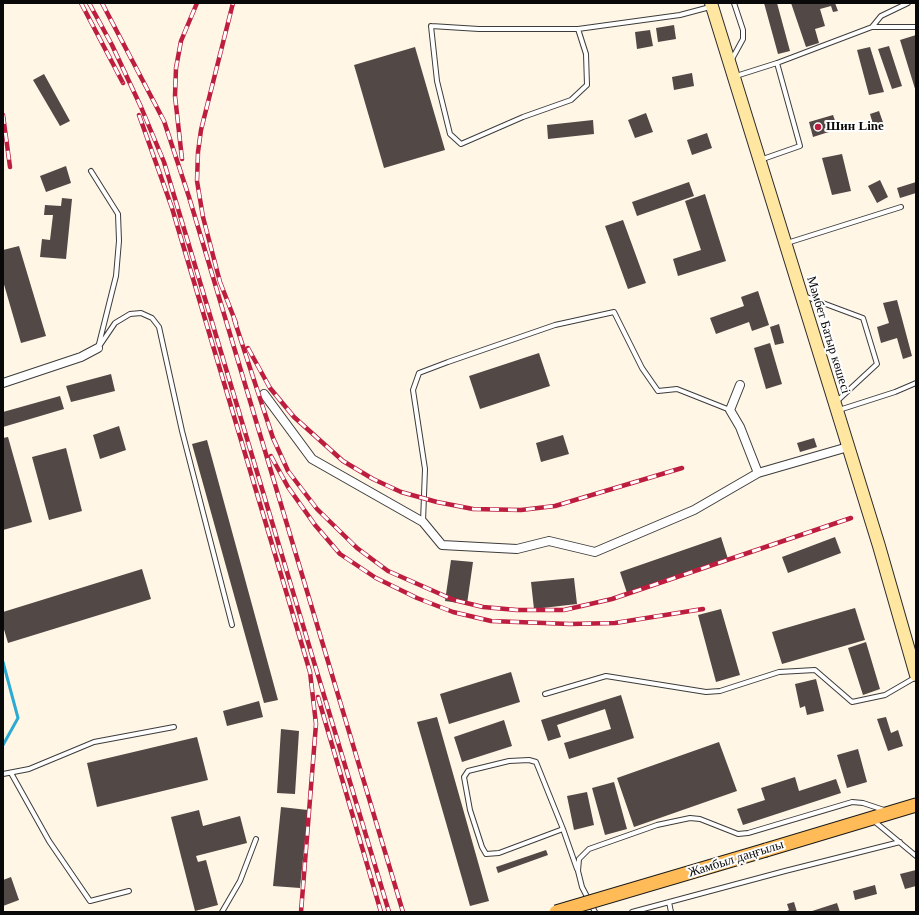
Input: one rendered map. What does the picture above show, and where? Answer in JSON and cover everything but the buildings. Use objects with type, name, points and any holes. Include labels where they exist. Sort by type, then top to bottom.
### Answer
[{"type":"main road","name":"Мәмбет Батыр көшесі","points":[[711,5],[836,407],[916,676]]},
{"type":"main road","name":"Жамбыл даңғылы","points":[[556,912],[916,805]]},
{"type":"street","points":[[3,383],[80,357],[98,348]]},
{"type":"street","points":[[740,385],[730,410],[740,427],[758,473]]},
{"type":"street","points":[[264,394],[312,459],[424,522],[442,545],[517,549],[549,542],[595,552],[694,510],[758,473],[848,447]]},
{"type":"lane","points":[[729,63],[743,39],[743,30],[734,3]]},
{"type":"lane","points":[[872,27],[881,16],[908,3]]},
{"type":"lane","points":[[578,29],[586,54],[587,85],[571,100],[523,117],[461,144],[450,134],[437,82],[431,26],[479,29],[578,29],[680,15],[711,5]]},
{"type":"lane","points":[[734,77],[777,63],[872,27],[916,27]]},
{"type":"lane","points":[[760,160],[800,146],[777,63]]},
{"type":"lane","points":[[91,171],[114,206],[118,221],[119,241],[116,276],[98,348]]},
{"type":"lane","points":[[785,244],[901,207]]},
{"type":"lane","points":[[801,295],[864,318],[877,364],[836,407]]},
{"type":"lane","points":[[424,522],[425,469],[413,390],[419,373],[448,362],[554,325],[614,312],[642,368],[658,391],[677,389],[730,410]]},
{"type":"lane","points":[[98,348],[115,323],[130,314],[141,313],[152,318],[159,327],[182,431],[232,625]]},
{"type":"lane","points":[[836,407],[896,392],[916,382]]},
{"type":"lane","points":[[545,694],[606,676],[706,692],[720,691],[779,672],[815,670],[852,702],[885,695],[916,676]]},
{"type":"lane","points":[[3,774],[29,769],[94,742],[174,727]]},
{"type":"lane","points":[[563,830],[499,853],[486,854],[482,847],[470,810],[464,777],[468,771],[509,761],[529,760],[536,762],[563,830],[578,871],[582,887],[595,912]]},
{"type":"lane","points":[[11,772],[49,841],[90,901],[130,891]]},
{"type":"lane","points":[[578,871],[579,859],[589,849],[657,825],[676,820],[690,818],[700,819],[738,834],[748,833],[852,802],[863,803],[892,813]]},
{"type":"lane","points":[[870,818],[914,852],[916,856]]},
{"type":"lane","points":[[222,912],[240,881],[256,839]]},
{"type":"lane","points":[[632,912],[900,842]]},
{"type":"lane","points":[[668,902],[671,912]]},
{"type":"waterway","points":[[3,662],[18,718],[3,745]]},
{"type":"railway","points":[[81,3],[123,83]]},
{"type":"railway","points":[[89,3],[112,45],[141,107],[164,162],[389,912]]},
{"type":"railway","points":[[102,3],[164,121],[189,197],[403,912]]},
{"type":"railway","points":[[182,159],[175,96],[176,68],[181,41],[197,3]]},
{"type":"railway","points":[[219,278],[220,282],[203,217],[197,181],[198,152],[201,130],[233,3]]},
{"type":"railway","points":[[3,115],[10,167]]},
{"type":"railway","points":[[139,115],[172,208],[310,672],[316,724],[301,912]]},
{"type":"railway","points":[[220,282],[236,323]]},
{"type":"railway","points":[[234,319],[273,438],[288,471],[317,509],[357,548],[388,571],[454,600],[483,607],[517,610],[564,610],[612,599],[851,518]]},
{"type":"railway","points":[[248,348],[270,388],[294,417],[343,461],[373,479],[401,492],[437,502],[473,509],[521,510],[555,506],[682,468]]},
{"type":"railway","points":[[271,456],[288,487],[315,525],[340,554],[376,578],[417,598],[453,612],[491,621],[570,624],[615,623],[703,609]]},
{"type":"railway","points":[[318,697],[381,912]]},
{"type":"place","name":"Шин Line","points":[[818,127]]}]
